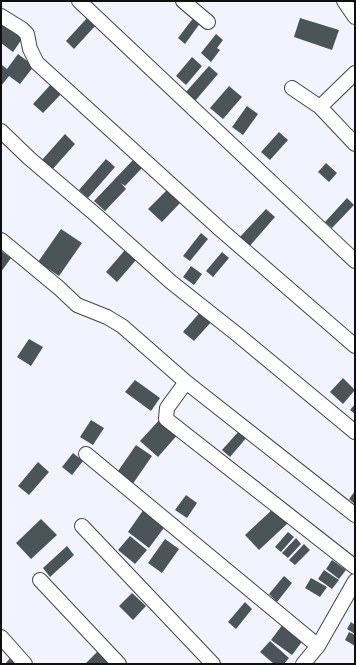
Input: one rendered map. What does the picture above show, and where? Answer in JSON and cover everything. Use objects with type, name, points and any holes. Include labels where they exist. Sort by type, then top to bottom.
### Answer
[{"type":"street","points":[[79,1],[355,261]]},
{"type":"street","points":[[183,1],[208,22]]},
{"type":"street","points":[[344,1],[355,17]]},
{"type":"street","points":[[1,16],[22,29],[27,34],[30,49],[37,63],[221,230],[355,346]]},
{"type":"street","points":[[320,107],[354,78]]},
{"type":"street","points":[[292,88],[320,107],[355,144]]},
{"type":"street","points":[[1,131],[29,158],[171,282],[238,335],[355,432]]},
{"type":"street","points":[[1,240],[77,304],[90,311],[107,317],[122,326],[186,382],[355,516]]},
{"type":"street","points":[[186,382],[166,408],[166,419],[355,567]]},
{"type":"street","points":[[86,454],[318,646]]},
{"type":"street","points":[[82,526],[213,664]]},
{"type":"street","points":[[40,580],[119,664]]},
{"type":"street","points":[[303,664],[318,646],[355,581]]},
{"type":"street","points":[[1,638],[25,664]]},
{"type":"building","points":[[88,17],[96,25],[74,49],[66,41]]},
{"type":"building","points":[[194,17],[201,22],[185,44],[178,38]]},
{"type":"building","points":[[300,18],[339,30],[332,50],[294,37]]},
{"type":"building","points":[[1,23],[22,39],[13,52],[1,43]]},
{"type":"building","points":[[216,34],[223,40],[217,48],[220,50],[211,62],[201,53]]},
{"type":"building","points":[[18,54],[34,66],[20,84],[9,76],[1,86],[1,66],[2,65],[7,69]]},
{"type":"building","points":[[192,57],[202,66],[186,85],[176,76]]},
{"type":"building","points":[[209,66],[218,74],[195,101],[185,93]]},
{"type":"building","points":[[53,82],[63,92],[43,113],[33,104]]},
{"type":"building","points":[[229,86],[242,97],[223,119],[210,108]]},
{"type":"building","points":[[247,106],[258,114],[243,135],[232,127]]},
{"type":"building","points":[[279,132],[288,140],[270,160],[261,152]]},
{"type":"building","points":[[65,134],[75,144],[51,171],[41,161]]},
{"type":"building","points":[[106,159],[115,167],[88,198],[79,190]]},
{"type":"building","points":[[133,160],[142,168],[125,186],[121,183],[126,189],[105,211],[94,201]]},
{"type":"building","points":[[326,163],[337,173],[329,182],[318,172]]},
{"type":"building","points":[[167,190],[180,203],[162,222],[148,209]]},
{"type":"building","points":[[347,198],[354,205],[332,228],[325,222]]},
{"type":"building","points":[[266,209],[275,217],[248,248],[238,239]]},
{"type":"building","points":[[61,229],[82,243],[59,276],[38,262]]},
{"type":"building","points":[[201,233],[208,239],[190,261],[183,256]]},
{"type":"building","points":[[125,250],[136,260],[117,282],[106,272]]},
{"type":"building","points":[[1,251],[11,258],[1,272]]},
{"type":"building","points":[[222,252],[229,258],[213,277],[206,271]]},
{"type":"building","points":[[191,266],[202,274],[194,285],[183,277]]},
{"type":"building","points":[[202,310],[213,320],[194,341],[183,332]]},
{"type":"building","points":[[29,339],[43,347],[31,366],[17,357]]},
{"type":"building","points":[[343,378],[355,390],[343,404],[330,392]]},
{"type":"building","points":[[135,380],[160,398],[151,411],[125,392]]},
{"type":"building","points":[[355,404],[355,414],[350,410]]},
{"type":"building","points":[[162,417],[180,432],[158,457],[140,441]]},
{"type":"building","points":[[91,420],[104,428],[93,445],[80,437]]},
{"type":"building","points":[[239,431],[247,437],[230,457],[222,450]]},
{"type":"building","points":[[136,445],[152,456],[132,485],[116,474]]},
{"type":"building","points":[[73,453],[83,461],[72,475],[62,467]]},
{"type":"building","points":[[38,462],[49,472],[29,495],[18,486]]},
{"type":"building","points":[[355,491],[355,504],[349,499]]},
{"type":"building","points":[[186,495],[197,503],[187,518],[175,510]]},
{"type":"building","points":[[274,508],[288,523],[259,550],[245,535]]},
{"type":"building","points":[[144,509],[166,525],[149,548],[128,532]]},
{"type":"building","points":[[41,519],[57,535],[31,559],[16,543]]},
{"type":"building","points":[[288,532],[294,537],[281,552],[275,547]]},
{"type":"building","points":[[130,536],[147,550],[135,564],[118,550]]},
{"type":"building","points":[[296,538],[301,544],[288,558],[282,553]]},
{"type":"building","points":[[165,539],[179,549],[162,573],[148,563]]},
{"type":"building","points":[[304,544],[310,550],[295,565],[289,560]]},
{"type":"building","points":[[67,546],[74,555],[50,577],[43,568]]},
{"type":"building","points":[[332,560],[346,570],[339,579],[326,569]]},
{"type":"building","points":[[324,570],[339,580],[332,589],[318,579]]},
{"type":"building","points":[[284,576],[292,583],[277,602],[269,594]]},
{"type":"building","points":[[311,578],[327,587],[320,597],[305,588]]},
{"type":"building","points":[[132,593],[146,606],[133,620],[119,606]]},
{"type":"building","points":[[245,602],[252,609],[236,629],[228,622]]},
{"type":"building","points":[[351,622],[355,625],[355,634],[347,629]]},
{"type":"building","points":[[283,624],[304,639],[292,655],[271,640]]},
{"type":"building","points":[[349,632],[355,635],[355,646],[345,640]]},
{"type":"building","points":[[270,641],[289,658],[284,664],[274,664],[260,652]]},
{"type":"building","points":[[100,649],[114,664],[85,664]]},
{"type":"building","points":[[11,657],[18,664],[5,664]]}]
